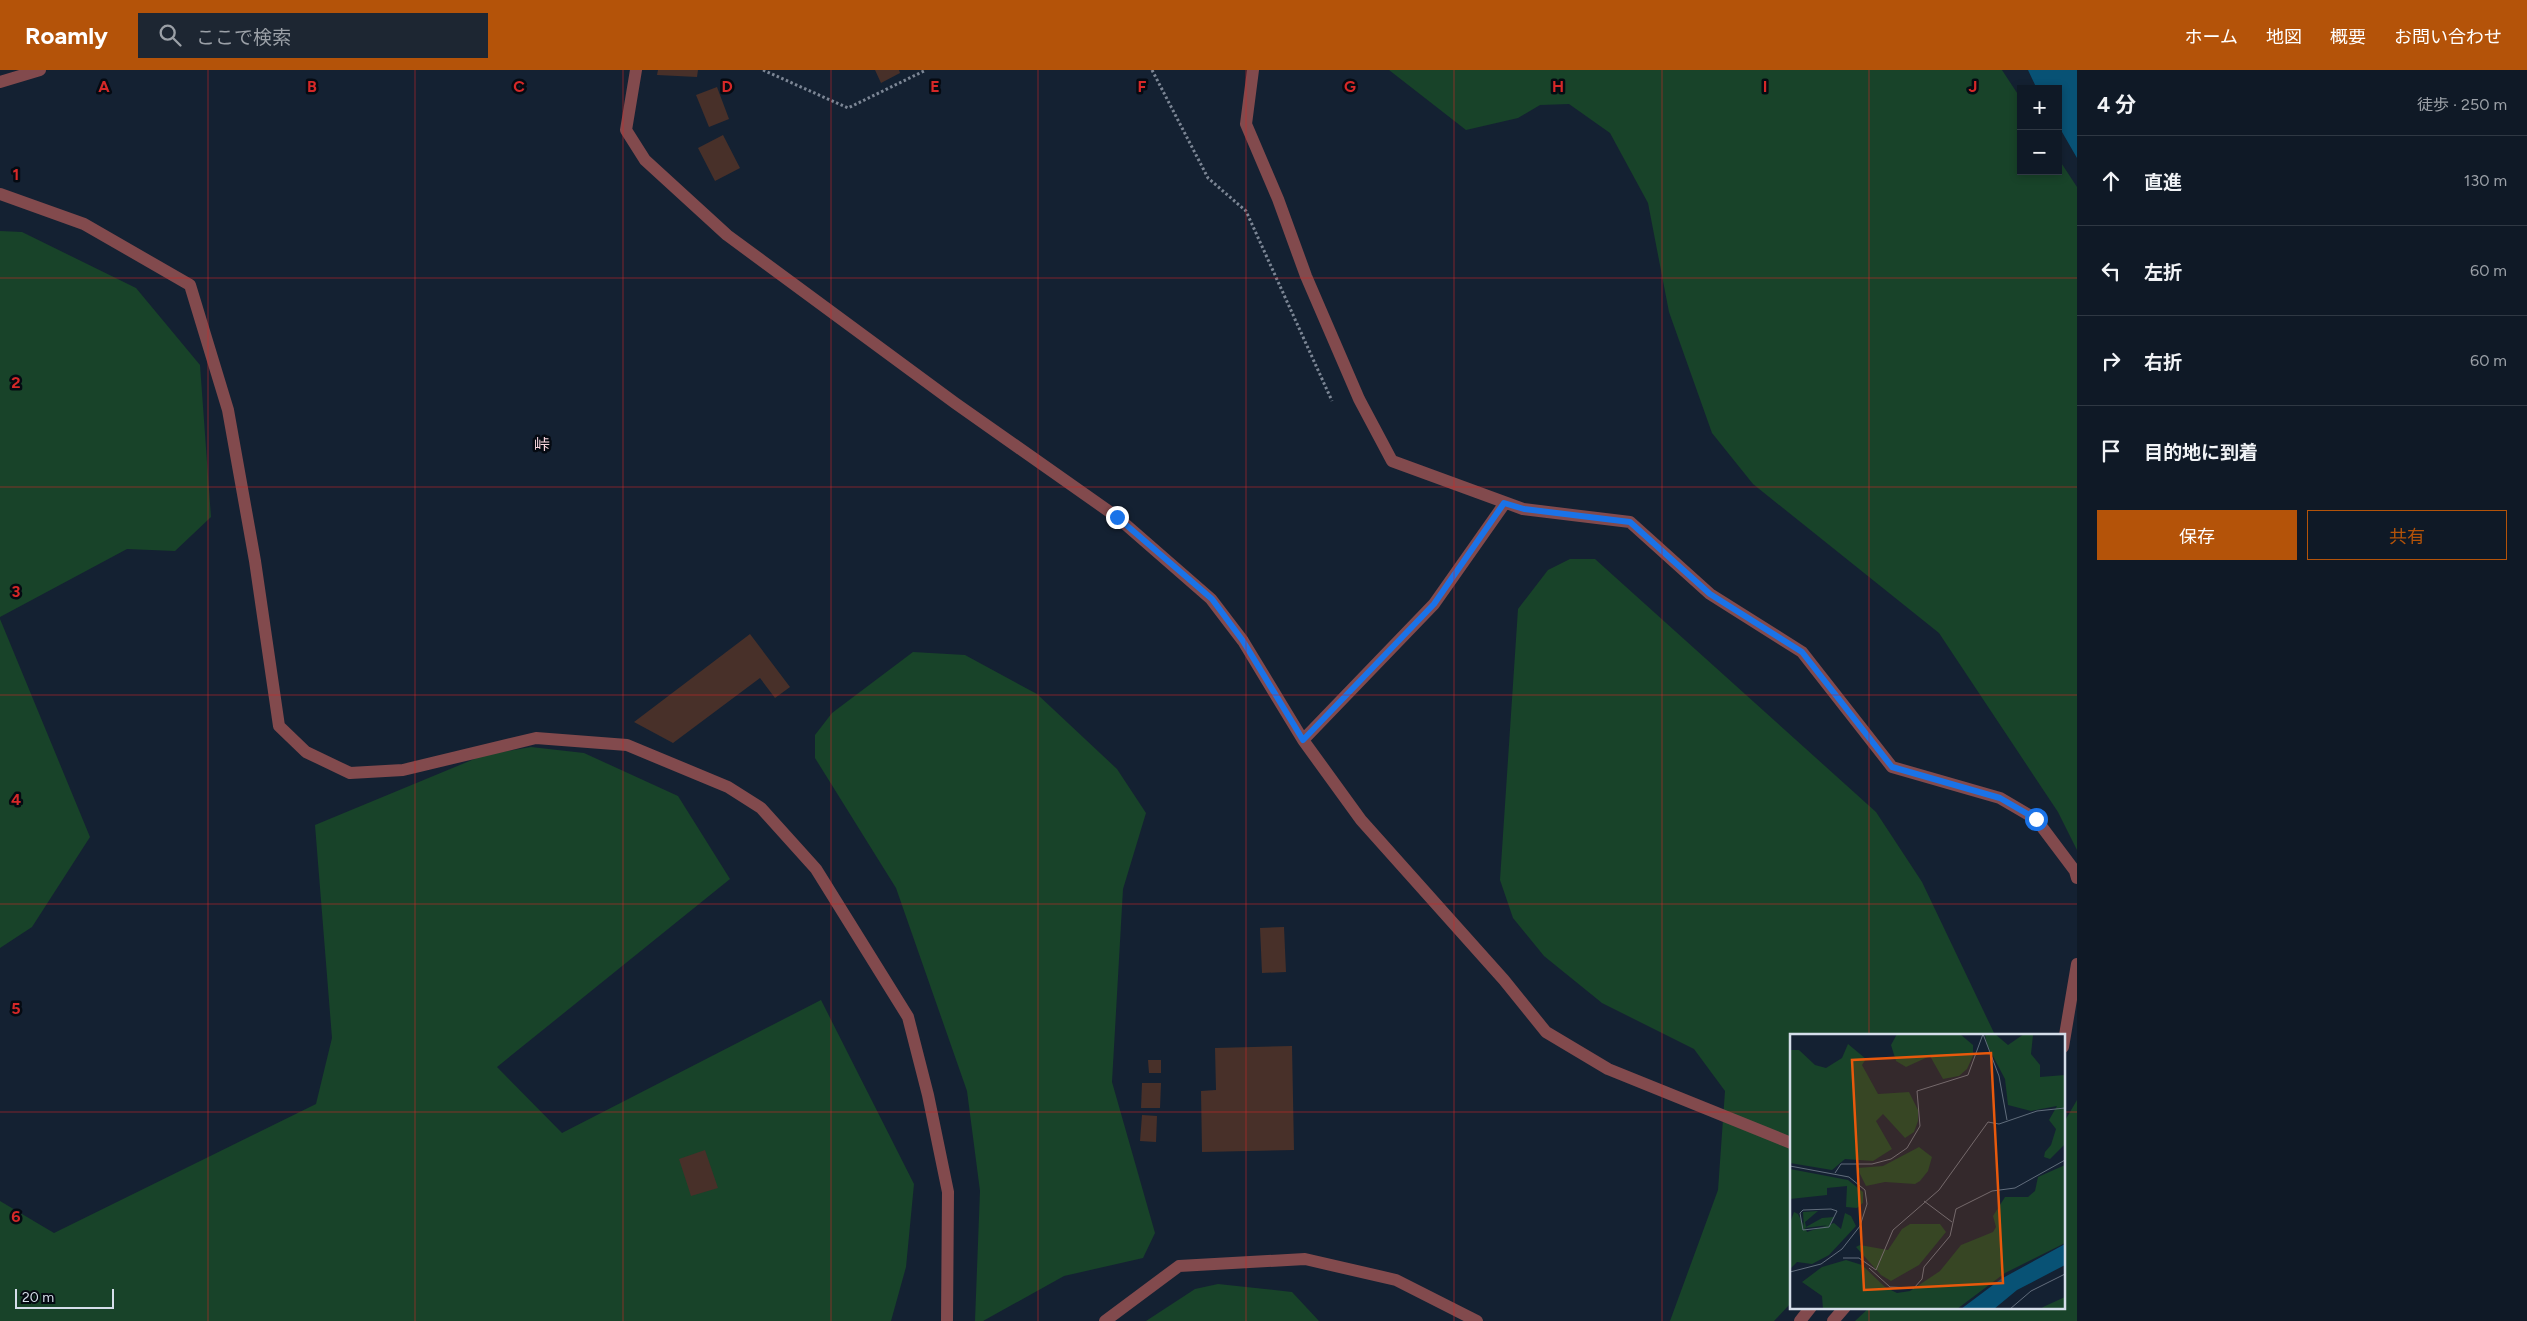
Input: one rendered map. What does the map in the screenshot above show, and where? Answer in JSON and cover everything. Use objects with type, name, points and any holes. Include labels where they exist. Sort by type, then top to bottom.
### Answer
[{"type":"street","points":[[0,82],[40,70]]},
{"type":"street","points":[[636,70],[626,130],[645,160],[727,235],[955,403],[1117,517],[1212,599],[1243,641],[1303,740],[1361,820],[1504,980],[1546,1032],[1608,1069],[1790,1143]]},
{"type":"street","points":[[1254,70],[1246,124],[1278,199],[1306,276],[1352,381],[1392,461],[1524,509],[1630,522],[1710,594],[1802,652],[1892,767],[2000,798],[2036,819],[2075,871],[2077,878]]},
{"type":"street","points":[[0,194],[84,224],[190,285],[228,410],[255,561],[279,726],[306,752],[350,773],[403,770],[536,738],[627,745],[728,787],[761,808],[816,869],[908,1017],[928,1095],[948,1192],[947,1321]]},
{"type":"street","points":[[1303,740],[1434,604],[1504,503]]},
{"type":"street","points":[[2064,1042],[2077,964]]},
{"type":"street","points":[[1104,1321],[1179,1266],[1305,1259],[1396,1280],[1477,1321]]},
{"type":"street","points":[[1800,1321],[1810,1308]]},
{"type":"street","points":[[1833,1321],[1844,1308]]},
{"type":"path","points":[[763,70],[848,108],[926,70]]},
{"type":"path","points":[[1152,70],[1208,178],[1246,211],[1335,409]]},
{"type":"green space","points":[[1389,70],[2002,70],[2017,93],[2017,175],[2062,175],[2062,164],[2077,187],[2077,850],[2058,812],[1939,633],[1753,484],[1712,433],[1669,312],[1648,203],[1610,133],[1569,104],[1540,105],[1518,118],[1466,130]]},
{"type":"green space","points":[[0,231],[22,232],[136,288],[200,365],[211,517],[175,551],[127,549],[0,617]]},
{"type":"green space","points":[[1570,559],[1595,559],[1876,812],[1922,882],[1995,1034],[1790,1034],[1790,1304],[1774,1321],[1670,1321],[1718,1190],[1725,1091],[1694,1049],[1602,1003],[1544,956],[1513,918],[1500,880],[1518,609],[1548,570]]},
{"type":"green space","points":[[0,619],[90,837],[32,927],[0,948]]},
{"type":"green space","points":[[913,652],[965,655],[1037,694],[1117,769],[1146,813],[1123,889],[1112,1082],[1155,1233],[1143,1258],[1064,1276],[983,1321],[975,1321],[980,1191],[967,1091],[896,888],[815,758],[815,735],[832,713]]},
{"type":"green space","points":[[531,747],[584,753],[678,796],[730,879],[497,1067],[562,1133],[821,1000],[914,1184],[906,1267],[891,1321],[0,1321],[0,1201],[54,1233],[316,1104],[332,1038],[315,825],[484,755]]},
{"type":"green space","points":[[2077,1100],[2077,1321],[1855,1321],[1869,1308],[2064,1308],[2064,1122]]},
{"type":"green space","points":[[1218,1284],[1292,1292],[1319,1321],[1146,1321],[1195,1289]]},
{"type":"water","points":[[2028,70],[2077,70],[2077,158],[2062,132],[2062,85],[2035,85]]},
{"type":"building","points":[[658,70],[698,70],[697,77],[657,75]]},
{"type":"building","points":[[875,70],[899,70],[900,73],[881,83]]},
{"type":"building","points":[[717,87],[729,119],[709,127],[696,95]]},
{"type":"building","points":[[723,135],[740,168],[715,181],[698,148]]},
{"type":"building","points":[[750,634],[790,687],[775,698],[760,678],[673,743],[634,722]]},
{"type":"building","points":[[1284,927],[1286,972],[1262,973],[1260,928]]},
{"type":"building","points":[[1292,1046],[1294,1150],[1202,1152],[1201,1091],[1216,1090],[1215,1048]]},
{"type":"building","points":[[1148,1060],[1161,1060],[1161,1073],[1149,1073]]},
{"type":"building","points":[[1142,1083],[1161,1083],[1160,1108],[1141,1108]]},
{"type":"building","points":[[1142,1115],[1157,1116],[1156,1142],[1140,1141]]},
{"type":"building","points":[[705,1150],[718,1188],[691,1196],[679,1159]]},
{"type":"district","name":"峠","points":[[542,444]]},
{"type":"route","points":[[1117,517],[1212,599],[1243,641],[1303,740],[1434,604],[1504,503],[1524,509],[1630,522],[1710,594],[1802,652],[1892,767],[2000,798],[2036,819]]}]
